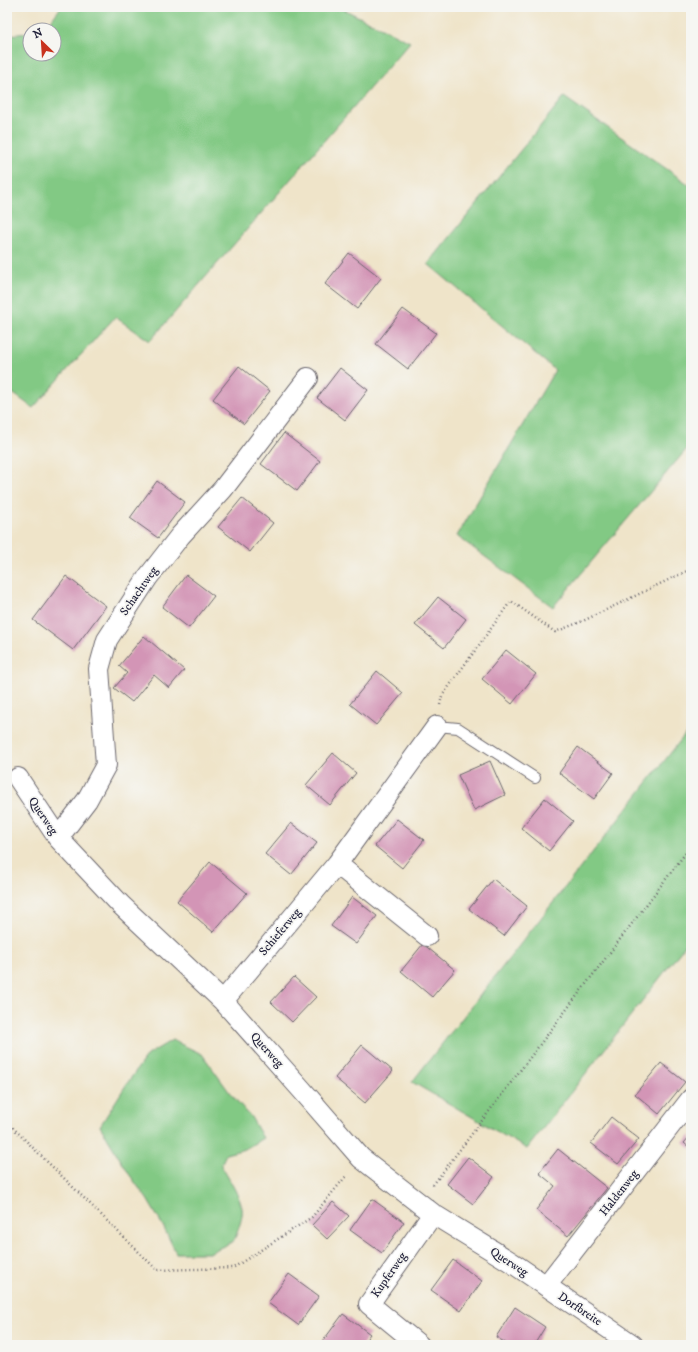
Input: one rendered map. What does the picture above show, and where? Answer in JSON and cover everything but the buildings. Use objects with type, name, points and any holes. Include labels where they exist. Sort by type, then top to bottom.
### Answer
[{"type":"street","name":"Schachtweg","points":[[58,838],[87,800],[106,765],[99,669],[107,640],[148,577],[180,536],[223,489],[308,378]]},
{"type":"street","name":"Schieferweg","points":[[223,1001],[337,864],[437,726]]},
{"type":"street","name":"Querweg","points":[[18,778],[58,838],[121,906],[223,1001],[361,1158],[426,1208],[546,1286]]},
{"type":"street","points":[[337,864],[427,936]]},
{"type":"street","name":"Haldenweg","points":[[546,1286],[691,1099]]},
{"type":"street","name":"Kupferweg","points":[[419,1345],[369,1304],[426,1208]]},
{"type":"street","name":"Dorfbreite","points":[[546,1286],[633,1345]]},
{"type":"lane","points":[[437,726],[458,728],[535,778]]},
{"type":"path","points":[[437,726],[442,696],[511,601],[555,632],[583,621],[691,569]]},
{"type":"path","points":[[426,1208],[691,846]]},
{"type":"path","points":[[7,1122],[156,1270],[233,1268],[312,1217],[361,1158]]},
{"type":"green space","points":[[61,7],[339,7],[410,42],[150,341],[115,317],[33,408],[7,389],[7,35],[22,34],[22,62],[62,62],[62,22],[50,22]]},
{"type":"green space","points":[[564,97],[691,186],[691,444],[553,607],[457,536],[555,370],[428,264]]},
{"type":"green space","points":[[691,727],[691,938],[527,1149],[412,1082]]},
{"type":"green space","points":[[172,1040],[202,1054],[230,1093],[251,1117],[263,1138],[245,1149],[226,1154],[221,1165],[239,1198],[242,1208],[242,1215],[234,1241],[209,1253],[176,1253],[163,1226],[147,1199],[129,1174],[100,1126],[147,1055]]}]
